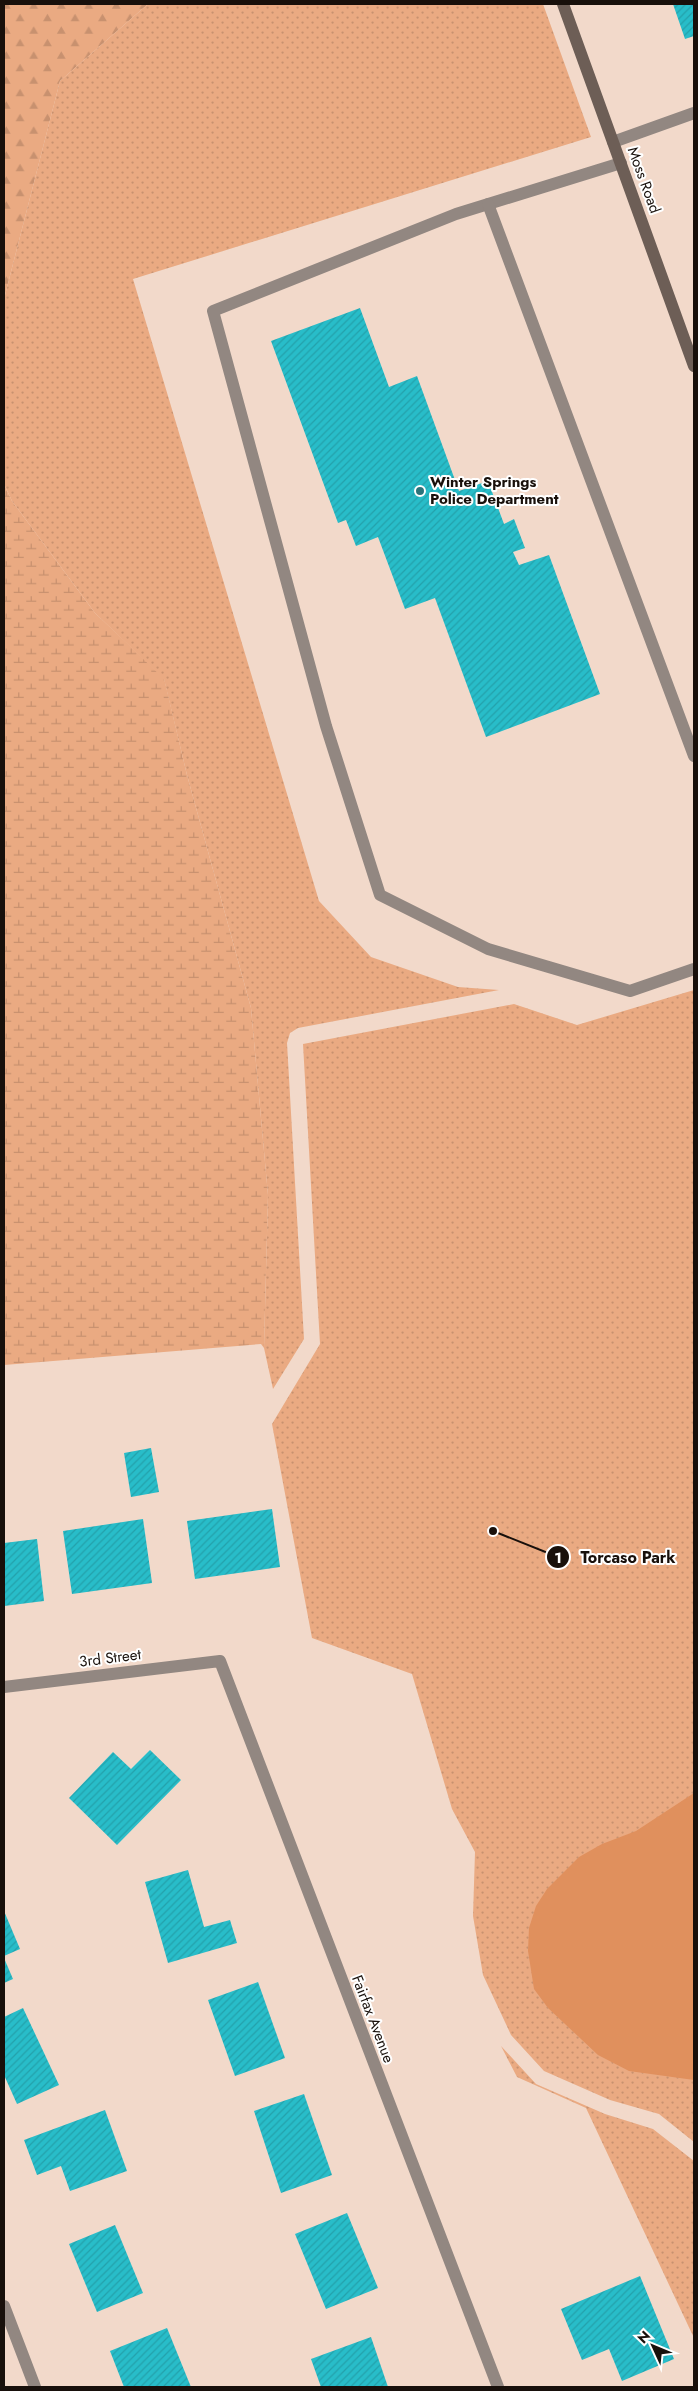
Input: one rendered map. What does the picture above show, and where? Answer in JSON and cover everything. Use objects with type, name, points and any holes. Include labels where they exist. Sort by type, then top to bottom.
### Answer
[{"type":"street","name":"Moss Road","points":[[563,4],[694,366]]},
{"type":"street","points":[[614,142],[694,113]]},
{"type":"street","points":[[621,163],[456,214],[213,310],[326,726],[380,895],[488,949],[630,991],[694,968]]},
{"type":"street","points":[[488,204],[694,756]]},
{"type":"street","name":"3rd Street","points":[[4,1686],[220,1661]]},
{"type":"street","name":"Fairfax Avenue","points":[[220,1661],[498,2387]]},
{"type":"street","points":[[4,2306],[35,2387]]},
{"type":"green space","points":[[4,4],[148,4],[60,81],[4,299]]},
{"type":"green space","points":[[148,4],[543,4],[591,137],[133,279],[319,901],[371,957],[458,987],[499,990],[298,1028],[290,1033],[287,1043],[304,1339],[273,1389],[264,1348],[268,1195],[251,1008],[187,775],[164,679],[95,613],[12,501],[4,484],[4,299],[60,81]]},
{"type":"green space","points":[[4,484],[12,501],[95,613],[164,678],[187,775],[251,1008],[268,1195],[264,1348],[261,1344],[4,1365]]},
{"type":"green space","points":[[694,990],[694,2142],[659,2114],[610,2100],[544,2071],[511,2035],[483,1975],[473,1916],[475,1852],[452,1809],[412,1674],[312,1638],[272,1424],[320,1344],[303,1044],[514,1004],[577,1025]]},
{"type":"green space","points":[[501,2046],[536,2084],[605,2114],[653,2129],[694,2161],[694,2338],[586,2108],[517,2077]]},
{"type":"shaded area","points":[[694,1793],[694,2080],[629,2071],[598,2055],[548,2008],[534,1989],[528,1951],[529,1928],[536,1906],[547,1889],[579,1857],[602,1844],[636,1831]]},
{"type":"building","points":[[673,4],[694,4],[694,36],[685,39]]},
{"type":"building","points":[[360,308],[389,387],[417,376],[459,491],[488,481],[504,524],[514,519],[525,548],[513,552],[519,565],[549,555],[600,694],[486,737],[435,598],[405,609],[378,537],[356,546],[346,520],[338,523],[271,341]]},
{"type":"building","points":[[151,1448],[159,1492],[131,1497],[124,1453]]},
{"type":"building","points":[[272,1509],[280,1567],[195,1579],[187,1521]]},
{"type":"building","points":[[143,1519],[152,1583],[72,1594],[63,1531]]},
{"type":"building","points":[[37,1539],[44,1601],[4,1606],[4,1543]]},
{"type":"building","points":[[150,1750],[181,1780],[117,1845],[69,1798],[113,1752],[131,1769]]},
{"type":"building","points":[[188,1870],[204,1927],[230,1920],[237,1943],[168,1963],[145,1882]]},
{"type":"building","points":[[4,1911],[20,1949],[4,1956]]},
{"type":"building","points":[[4,1958],[13,1979],[4,1983]]},
{"type":"building","points":[[258,1982],[285,2058],[235,2076],[208,2000]]},
{"type":"building","points":[[23,2008],[59,2085],[17,2104],[4,2075],[4,2017]]},
{"type":"building","points":[[304,2094],[332,2175],[281,2193],[254,2111]]},
{"type":"building","points":[[105,2110],[127,2171],[70,2191],[61,2166],[37,2175],[24,2140]]},
{"type":"building","points":[[347,2213],[378,2288],[326,2309],[295,2234]]},
{"type":"building","points":[[115,2225],[143,2293],[97,2312],[69,2244]]},
{"type":"building","points":[[640,2276],[674,2359],[622,2381],[609,2349],[582,2360],[561,2309]]},
{"type":"building","points":[[167,2328],[191,2387],[124,2387],[110,2351]]},
{"type":"building","points":[[371,2337],[388,2387],[321,2387],[311,2359]]},
{"type":"place","name":"Winter Springs Police Department","points":[[420,491]]},
{"type":"place","name":"Torcaso Park","points":[[493,1531]]}]
